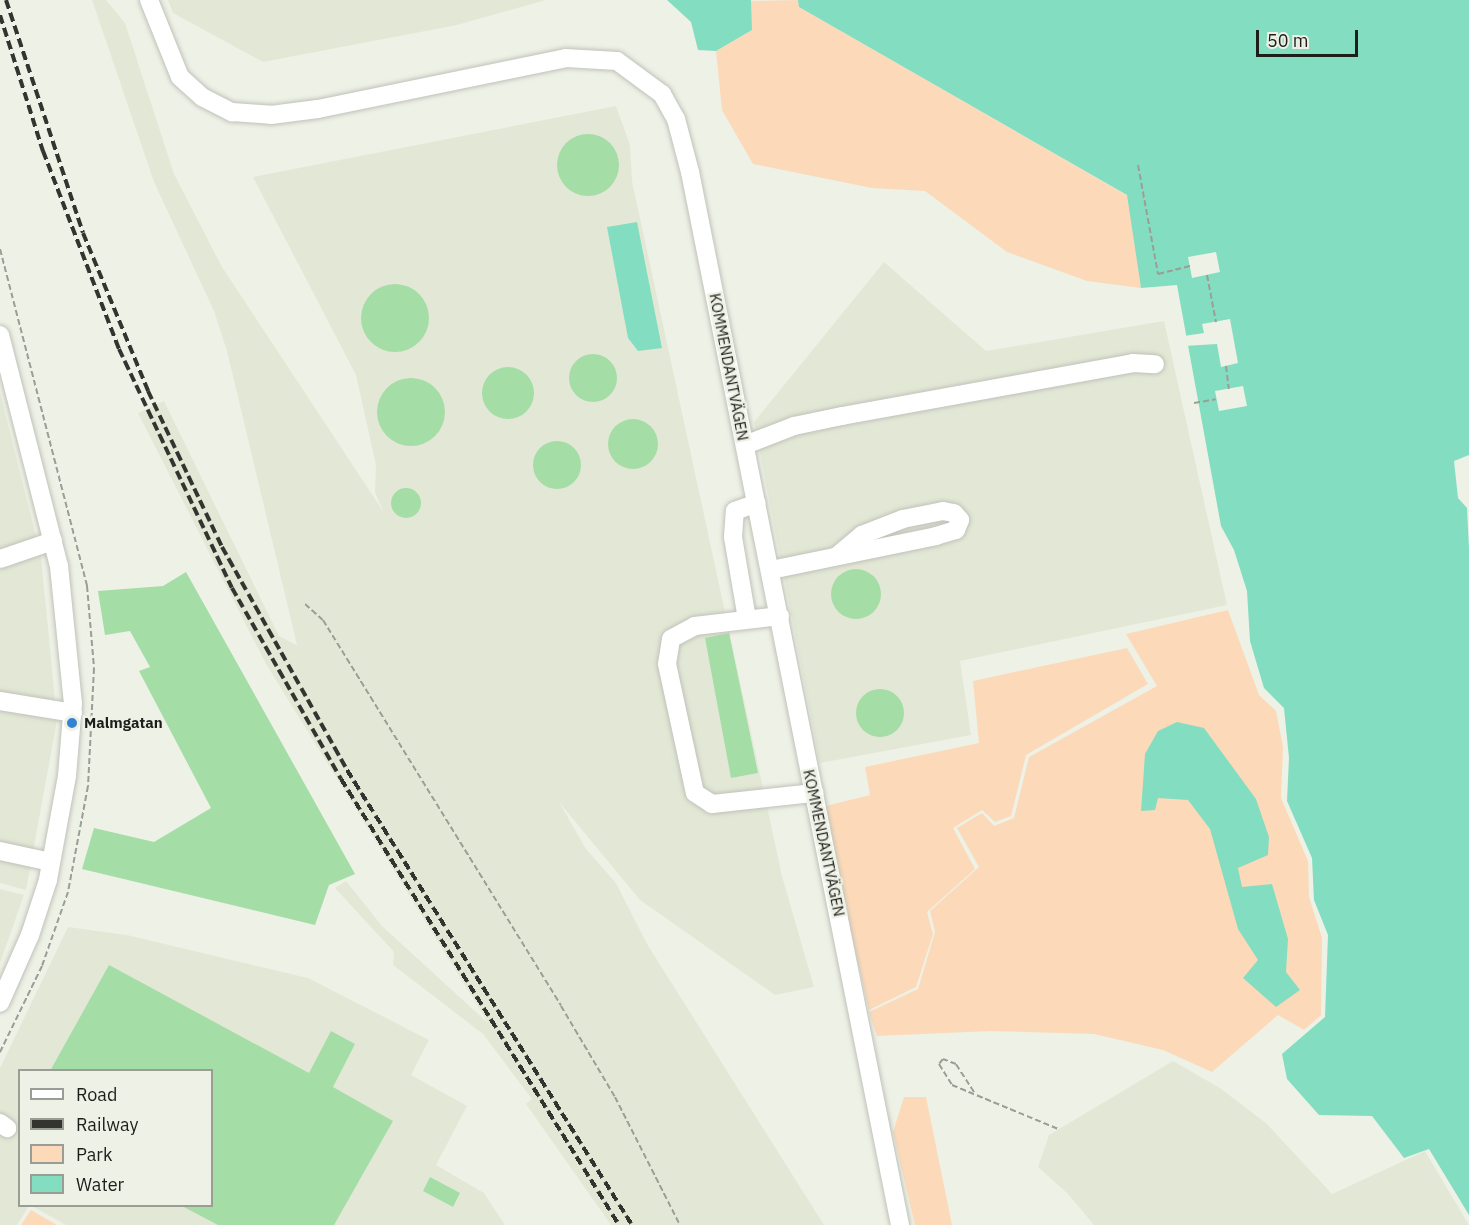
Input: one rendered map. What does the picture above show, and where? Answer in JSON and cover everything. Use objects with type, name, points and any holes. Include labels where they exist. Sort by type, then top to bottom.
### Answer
[{"type":"street","name":"KOMMENDANTVÄGEN","points":[[148,0],[180,77],[202,97],[232,112],[270,116],[566,58],[617,61],[662,94],[676,119],[690,172],[900,1225]]},
{"type":"street","points":[[0,335],[53,541],[69,647],[73,713],[67,776],[51,862],[30,936],[0,1003]]},
{"type":"street","points":[[745,445],[794,426],[842,416],[1133,363],[1155,364]]},
{"type":"street","points":[[747,619],[735,547],[735,511],[757,502]]},
{"type":"street","points":[[771,570],[936,536],[956,530],[960,520],[954,513],[943,511],[903,519],[862,535],[837,556]]},
{"type":"street","points":[[0,558],[53,541]]},
{"type":"street","points":[[780,616],[695,626],[671,639],[667,664],[695,793],[712,804],[814,793]]},
{"type":"street","points":[[0,701],[73,713]]},
{"type":"street","points":[[0,851],[51,862]]},
{"type":"path","points":[[1138,165],[1158,274],[1190,266]]},
{"type":"path","points":[[1207,275],[1216,322]]},
{"type":"path","points":[[1226,366],[1229,389]]},
{"type":"path","points":[[1194,403],[1216,399]]},
{"type":"path","points":[[305,604],[323,620],[555,996],[615,1097],[680,1225]]},
{"type":"path","points":[[974,1092],[956,1064],[943,1059],[939,1064],[952,1085],[974,1092],[1058,1129]]},
{"type":"shaded area","points":[[92,0],[106,0],[125,23],[174,174],[222,267],[383,511],[375,492],[376,465],[356,375],[253,177],[616,106],[630,145],[632,181],[782,876],[814,987],[775,995],[640,900],[559,802],[586,849],[616,883],[647,944],[824,1225],[611,1225],[526,1104],[532,1099],[483,1034],[393,965],[394,952],[335,888],[346,881],[382,926],[489,1024],[266,664],[138,413],[164,401],[279,636],[297,645],[227,351],[214,311],[154,182]]},
{"type":"shaded area","points":[[168,0],[546,0],[457,25],[263,62],[173,13]]},
{"type":"shaded area","points":[[884,262],[986,351],[1164,321],[1227,605],[960,661],[971,735],[820,763],[754,422]]},
{"type":"shaded area","points":[[0,393],[41,556],[57,720],[26,890],[0,883]]},
{"type":"shaded area","points":[[0,889],[24,895],[0,963]]},
{"type":"shaded area","points":[[68,927],[127,935],[308,978],[429,1040],[411,1075],[467,1106],[436,1165],[484,1193],[505,1225],[66,1225],[34,1207],[213,1207],[213,1069],[18,1069],[18,1207],[28,1207],[17,1225],[0,1225],[0,1068]]},
{"type":"shaded area","points":[[1173,1061],[1220,1088],[1267,1124],[1332,1194],[1425,1151],[1469,1225],[1094,1225],[1068,1194],[1038,1167],[1049,1135]]},
{"type":"green space","points":[[798,0],[799,7],[1128,196],[1141,288],[1087,281],[1007,252],[925,191],[872,188],[753,164],[722,110],[716,51],[752,30],[749,1]]},
{"type":"green space","points":[[1228,610],[1259,695],[1276,711],[1283,747],[1281,798],[1308,861],[1309,897],[1322,938],[1321,1015],[1304,1030],[1278,1015],[1212,1072],[1163,1050],[1094,1034],[991,1031],[877,1036],[869,1012],[918,989],[935,932],[930,911],[979,867],[957,828],[982,813],[994,826],[1014,818],[1029,757],[1157,686],[1126,634]]},
{"type":"green space","points":[[1127,648],[1148,684],[1026,755],[1011,816],[995,822],[982,810],[953,828],[975,869],[927,912],[933,934],[916,987],[869,1010],[822,807],[870,795],[865,767],[979,743],[973,681]]},
{"type":"green space","points":[[904,1097],[926,1097],[952,1225],[915,1225],[893,1132]]},
{"type":"green space","points":[[31,1210],[57,1225],[21,1225]]},
{"type":"water","points":[[667,0],[751,0],[752,30],[716,51],[698,50],[691,22]]},
{"type":"water","points":[[798,0],[1469,0],[1469,455],[1454,461],[1458,498],[1467,508],[1469,549],[1469,1215],[1429,1149],[1404,1158],[1372,1116],[1319,1115],[1287,1079],[1282,1054],[1325,1017],[1328,935],[1314,900],[1312,858],[1287,801],[1289,758],[1284,708],[1264,688],[1250,641],[1247,591],[1234,550],[1221,526],[1177,285],[1141,288],[1127,195],[799,7]]},
{"type":"water","points":[[637,222],[662,348],[638,351],[628,338],[607,227]]},
{"type":"water","points":[[1177,722],[1204,728],[1256,799],[1269,837],[1268,855],[1238,868],[1242,887],[1272,884],[1288,939],[1286,972],[1300,990],[1276,1007],[1243,978],[1258,960],[1238,929],[1210,829],[1188,800],[1158,798],[1155,810],[1141,811],[1145,754],[1158,731]]},
{"type":"pier","points":[[1216,252],[1220,272],[1192,278],[1188,257]]},
{"type":"pier","points":[[1230,319],[1238,363],[1221,367],[1217,344],[1185,346],[1184,336],[1204,333],[1202,324]]},
{"type":"pier","points":[[1243,386],[1247,406],[1219,411],[1215,391]]},
{"type":"building","points":[[582,134],[594,134],[610,143],[617,153],[619,165],[617,177],[610,187],[594,196],[582,196],[571,191],[562,182],[557,171],[557,159],[562,148],[571,139]]},
{"type":"building","points":[[402,284],[414,290],[423,299],[429,311],[427,331],[419,342],[402,352],[388,352],[371,342],[363,331],[361,311],[371,294],[382,286]]},
{"type":"building","points":[[588,354],[598,354],[613,364],[617,378],[616,387],[607,398],[598,402],[588,402],[573,392],[569,383],[569,373],[579,358]]},
{"type":"building","points":[[503,367],[513,367],[527,374],[534,393],[527,412],[513,419],[503,419],[493,415],[486,408],[482,398],[482,388],[486,378],[493,371]]},
{"type":"building","points":[[418,378],[430,384],[439,393],[445,405],[443,425],[435,436],[418,446],[404,446],[387,436],[379,425],[377,405],[387,388],[398,380]]},
{"type":"building","points":[[633,419],[642,421],[653,430],[658,444],[656,453],[647,464],[633,469],[624,467],[613,458],[608,444],[610,435],[619,424]]},
{"type":"building","points":[[552,441],[562,441],[577,451],[581,465],[580,474],[571,485],[562,489],[552,489],[537,479],[533,470],[533,460],[543,445]]},
{"type":"building","points":[[406,488],[416,493],[421,503],[416,513],[406,518],[396,513],[391,503],[396,493]]},
{"type":"building","points":[[851,569],[861,569],[874,576],[881,589],[881,599],[874,612],[861,619],[851,619],[842,615],[835,608],[831,599],[831,589],[835,580],[842,573]]},
{"type":"building","points":[[186,572],[355,874],[329,885],[315,925],[82,869],[94,828],[154,842],[211,808],[139,671],[150,667],[130,631],[105,635],[98,591],[163,586]]},
{"type":"building","points":[[729,633],[758,773],[731,778],[705,638]]},
{"type":"building","points":[[880,689],[897,696],[904,713],[897,730],[880,737],[863,730],[856,713],[863,696]]},
{"type":"building","points":[[109,965],[309,1073],[331,1031],[355,1044],[333,1087],[393,1121],[334,1225],[218,1225],[184,1207],[213,1207],[213,1069],[51,1069]]},
{"type":"building","points":[[430,1177],[460,1193],[453,1207],[423,1191]]},
{"type":"railway","points":[[6,0],[83,233],[148,391],[222,547],[347,770],[632,1225]]},
{"type":"railway","points":[[0,15],[43,151],[119,349],[232,588],[341,779],[619,1225]]},
{"type":"place","name":"Malmgatan","points":[[72,723]]}]
